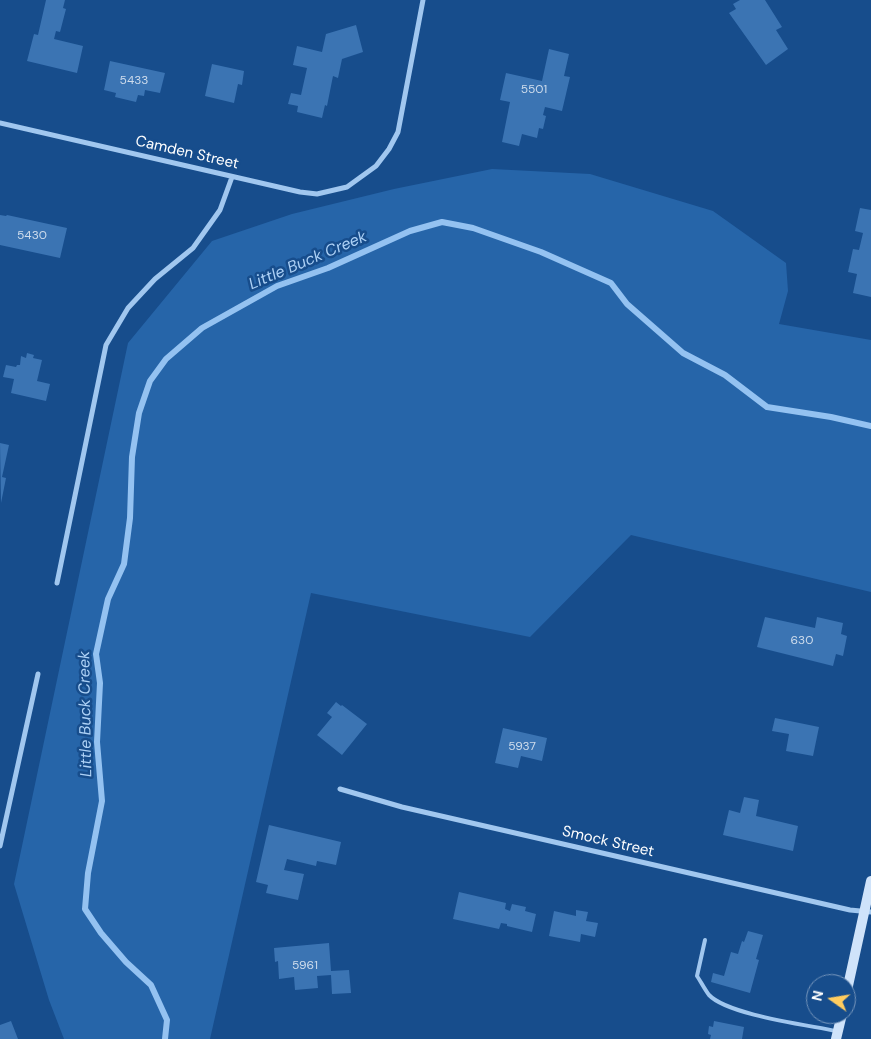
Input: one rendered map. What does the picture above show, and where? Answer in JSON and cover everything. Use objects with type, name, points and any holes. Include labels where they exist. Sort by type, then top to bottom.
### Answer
[{"type":"main road","points":[[852,974],[868,912],[871,881]]},
{"type":"street","name":"Camden Street","points":[[0,123],[300,192],[317,194],[347,187],[376,166],[398,132],[423,0]]},
{"type":"street","points":[[57,583],[106,345],[128,308],[155,280],[193,248],[220,210],[232,177]]},
{"type":"street","points":[[0,846],[38,674]]},
{"type":"street","name":"Smock Street","points":[[340,790],[411,810],[850,910],[868,912]]},
{"type":"lane","points":[[705,940],[697,976],[710,996],[723,1004],[760,1016],[837,1035]]},
{"type":"shaded area","points":[[492,169],[590,174],[713,211],[786,263],[788,291],[779,324],[871,340],[871,592],[631,535],[530,637],[311,593],[210,1039],[64,1039],[49,1000],[14,884],[128,343],[212,241],[292,214],[394,189]]},
{"type":"building","points":[[46,0],[65,0],[63,8],[66,9],[60,32],[56,31],[54,39],[83,46],[77,73],[27,61],[34,34],[38,35]]},
{"type":"building","points":[[740,0],[765,0],[782,27],[776,30],[788,49],[766,65],[729,13],[736,9],[733,4]]},
{"type":"building","points":[[356,25],[363,52],[342,59],[338,78],[333,76],[327,106],[325,105],[322,118],[297,112],[298,106],[288,104],[291,93],[301,95],[307,68],[293,65],[297,46],[322,52],[326,34]]},
{"type":"building","points":[[549,49],[569,54],[564,76],[570,77],[562,111],[545,107],[543,115],[546,116],[543,129],[539,128],[537,138],[522,134],[519,146],[502,142],[510,102],[500,100],[506,73],[542,81]]},
{"type":"building","points":[[110,61],[165,73],[160,93],[145,90],[144,96],[138,95],[136,102],[115,97],[116,93],[104,90]]},
{"type":"building","points":[[212,64],[244,71],[242,85],[238,84],[234,103],[205,96]]},
{"type":"building","points":[[860,208],[871,210],[871,297],[853,293],[857,274],[848,272],[853,249],[859,250],[863,233],[855,231]]},
{"type":"building","points":[[0,215],[67,228],[60,258],[0,245]]},
{"type":"building","points":[[27,353],[34,355],[33,358],[42,360],[37,381],[50,384],[46,401],[11,393],[14,379],[3,377],[6,365],[16,367],[20,365],[21,356],[26,358]]},
{"type":"building","points":[[0,443],[9,445],[2,477],[6,478],[1,503]]},
{"type":"building","points":[[765,617],[815,628],[817,617],[843,623],[841,634],[847,636],[843,656],[836,654],[833,666],[757,647]]},
{"type":"building","points":[[336,702],[367,724],[342,755],[317,735],[332,717],[327,713]]},
{"type":"building","points":[[775,718],[819,727],[813,756],[786,751],[789,734],[772,731]]},
{"type":"building","points":[[503,728],[547,738],[542,761],[521,756],[518,768],[495,763]]},
{"type":"building","points":[[744,797],[759,800],[756,816],[798,826],[793,851],[723,835],[729,810],[740,813]]},
{"type":"building","points":[[269,825],[341,842],[336,865],[317,861],[316,866],[287,859],[284,870],[304,874],[298,900],[266,893],[268,885],[256,882]]},
{"type":"building","points":[[459,892],[506,903],[505,909],[510,911],[512,904],[526,907],[525,911],[536,914],[532,932],[501,923],[499,929],[453,919]]},
{"type":"building","points":[[576,910],[588,912],[586,921],[598,923],[595,937],[581,934],[580,942],[549,936],[554,911],[576,916]]},
{"type":"building","points":[[748,931],[763,935],[756,959],[759,960],[750,993],[711,982],[713,973],[724,976],[731,952],[738,954],[742,941],[744,942]]},
{"type":"building","points":[[329,943],[331,971],[349,970],[351,993],[332,994],[331,975],[317,976],[318,988],[295,990],[294,977],[279,979],[278,961],[275,962],[274,948]]},
{"type":"building","points":[[11,1021],[18,1039],[0,1039],[0,1025]]},
{"type":"building","points":[[714,1021],[744,1027],[742,1039],[710,1039],[711,1035],[708,1034],[709,1026],[713,1027]]},
{"type":"waterway","name":"Little Buck Creek","points":[[165,1039],[167,1020],[151,985],[126,962],[101,933],[85,909],[88,873],[102,801],[97,742],[100,683],[96,654],[108,599],[124,564],[130,518],[132,457],[139,413],[150,381],[166,359],[202,328],[277,286],[328,268],[410,231],[442,222],[473,228],[541,252],[611,283],[627,304],[683,353],[725,375],[767,407],[831,417],[871,426]]}]
